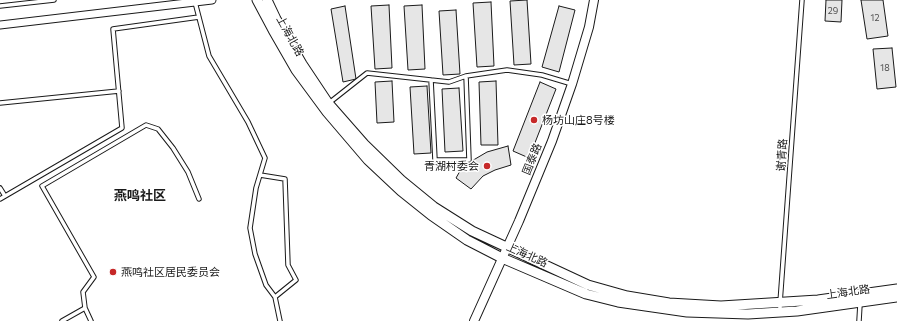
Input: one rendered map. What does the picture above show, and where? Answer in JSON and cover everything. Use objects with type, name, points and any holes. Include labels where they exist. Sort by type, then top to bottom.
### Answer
[{"type":"main road","name":"上海北路","points":[[257,0],[272,30],[296,70],[327,112],[368,160],[401,191],[431,214],[467,240],[502,258],[586,294],[618,302],[687,312],[775,314],[897,297]]},
{"type":"main road","name":"上海北路","points":[[267,0],[276,19],[302,64],[328,103],[364,144],[401,180],[434,207],[472,231],[507,248],[588,285],[627,296],[669,303],[721,306],[780,303],[818,300],[897,288]]},
{"type":"street","points":[[0,25],[212,0]]},
{"type":"street","name":"国泰路","points":[[474,321],[519,221],[552,141],[572,84],[589,27],[594,0]]},
{"type":"lane","points":[[0,6],[54,0]]},
{"type":"lane","name":"谢青路","points":[[775,314],[780,303],[802,0]]},
{"type":"lane","points":[[194,2],[209,56],[248,122],[265,158],[256,188],[250,228],[255,254],[266,286],[276,297],[280,321]]},
{"type":"lane","points":[[0,199],[122,128],[113,29],[199,17]]},
{"type":"lane","points":[[328,103],[367,73],[449,82],[466,76],[507,70],[542,75],[572,84]]},
{"type":"lane","points":[[431,80],[435,160],[469,160],[466,76]]},
{"type":"lane","points":[[0,103],[119,91]]},
{"type":"lane","points":[[91,321],[85,308],[84,292],[94,277],[42,186],[146,124],[158,129],[173,148],[188,172],[199,199]]},
{"type":"lane","points":[[260,175],[285,179],[288,265],[296,280],[276,297]]},
{"type":"lane","points":[[0,188],[5,196]]},
{"type":"lane","points":[[859,321],[860,302]]},
{"type":"lane","points":[[62,321],[85,308]]},
{"type":"building","points":[[527,0],[531,64],[514,65],[510,1]]},
{"type":"building","points":[[826,0],[842,0],[841,22],[825,21]]},
{"type":"building","points":[[861,0],[883,0],[888,36],[867,39]]},
{"type":"building","points":[[491,2],[494,66],[477,67],[473,3]]},
{"type":"building","points":[[389,5],[392,68],[375,69],[371,6]]},
{"type":"building","points":[[422,5],[425,69],[408,70],[404,6]]},
{"type":"building","points":[[345,6],[356,79],[343,82],[331,9]]},
{"type":"building","points":[[559,6],[575,10],[559,72],[542,67]]},
{"type":"building","points":[[456,10],[460,74],[443,75],[439,11]]},
{"type":"building","points":[[892,48],[896,87],[877,89],[873,49]]},
{"type":"building","points":[[392,81],[394,122],[377,123],[375,82]]},
{"type":"building","points":[[496,81],[498,145],[481,145],[479,82]]},
{"type":"building","name":"杨坊山庄8号楼","points":[[540,82],[556,89],[529,158],[513,151]]},
{"type":"building","points":[[427,86],[431,153],[414,154],[410,87]]},
{"type":"building","points":[[459,88],[463,151],[445,152],[442,89]]},
{"type":"building","points":[[508,146],[511,165],[483,176],[471,189],[456,178],[460,171],[470,162],[487,152]]},
{"type":"place","name":"杨坊山庄8号楼","points":[[534,120]]},
{"type":"place","name":"青湖村委会","points":[[487,166]]},
{"type":"place","name":"燕鸣社区居民委员会","points":[[113,272]]},
{"type":"district","name":"燕鸣社区","points":[[140,196]]}]
